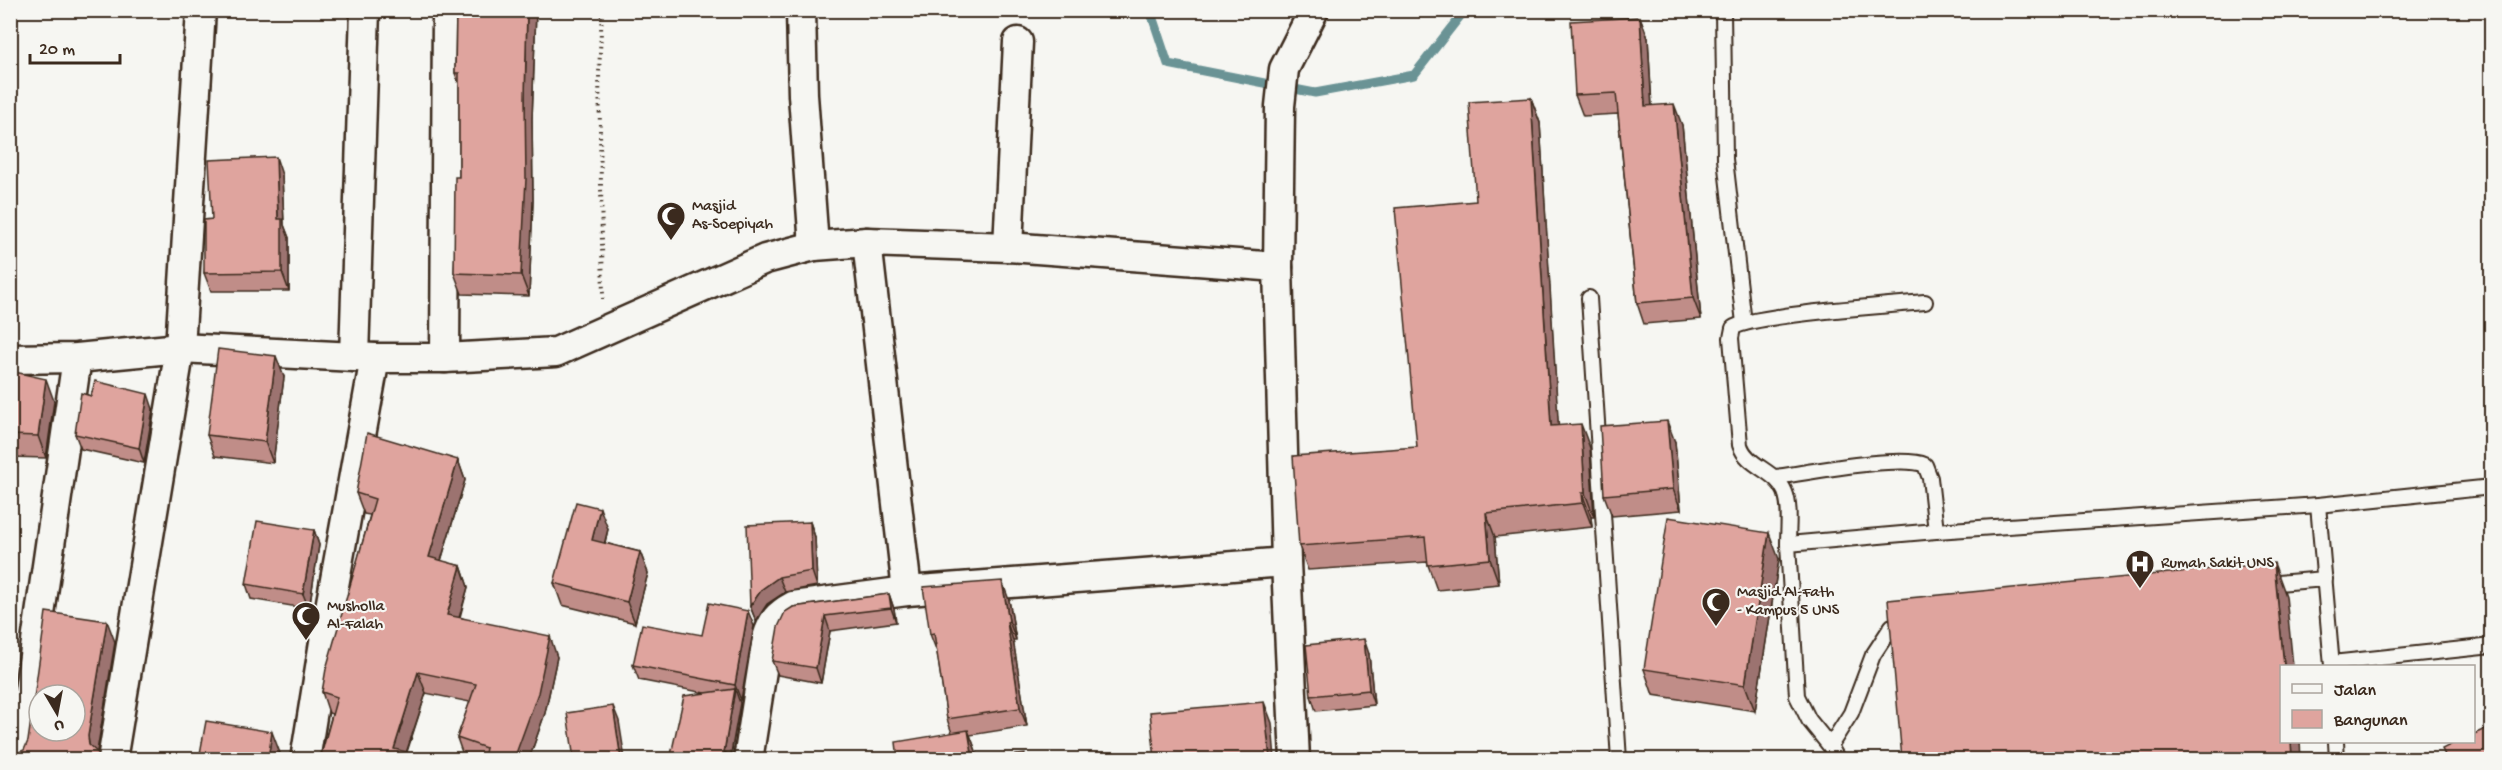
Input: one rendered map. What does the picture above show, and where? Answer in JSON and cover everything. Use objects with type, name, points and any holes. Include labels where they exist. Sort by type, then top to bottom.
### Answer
[{"type":"street","points":[[112,759],[180,348],[201,10]]},
{"type":"street","points":[[305,759],[365,358],[365,10]]},
{"type":"street","points":[[445,358],[447,10]]},
{"type":"street","points":[[801,10],[802,95],[814,246]]},
{"type":"street","points":[[1295,759],[1286,562],[1278,267],[1280,106],[1284,69],[1314,10]]},
{"type":"street","points":[[1008,247],[1018,42]]},
{"type":"street","points":[[867,242],[907,591]]},
{"type":"street","points":[[10,358],[77,358],[180,348],[365,358],[445,358],[556,352],[765,259],[814,246],[867,242],[1008,247],[1278,267]]},
{"type":"street","points":[[19,759],[77,358]]},
{"type":"street","points":[[748,759],[767,638],[772,622],[781,612],[793,606],[907,591],[1286,562]]},
{"type":"lane","points":[[1723,10],[1725,159],[1744,323]]},
{"type":"lane","points":[[1589,298],[1619,759]]},
{"type":"lane","points":[[1838,759],[1809,720],[1797,696],[1786,495],[1776,477],[1747,457],[1740,445],[1731,333],[1737,325],[1744,323],[1925,302]]},
{"type":"lane","points":[[1776,477],[1896,461],[1919,462],[1924,465],[1930,478],[1936,531]]},
{"type":"lane","points":[[1788,544],[1936,531],[2318,506],[2492,487]]},
{"type":"lane","points":[[2318,506],[2332,665],[2492,646]]},
{"type":"lane","points":[[2255,585],[2325,579]]},
{"type":"lane","points":[[1830,746],[1851,713],[1873,655],[1892,626],[1922,619]]},
{"type":"lane","points":[[2336,743],[2337,759]]},
{"type":"path","points":[[602,10],[599,73],[604,330]]},
{"type":"building","points":[[456,10],[527,10],[526,179],[521,275],[454,273],[455,177],[459,177],[459,73],[455,73]]},
{"type":"building","points":[[1640,17],[1645,106],[1674,104],[1693,298],[1637,303],[1616,93],[1575,95],[1571,21]]},
{"type":"building","points":[[1531,98],[1551,426],[1581,424],[1585,493],[1582,493],[1583,503],[1486,513],[1490,559],[1428,565],[1425,537],[1299,546],[1293,456],[1417,447],[1395,208],[1476,201],[1469,102]]},
{"type":"building","points":[[276,157],[278,219],[282,219],[282,272],[204,273],[204,220],[212,219],[209,160]]},
{"type":"building","points":[[218,349],[276,356],[265,442],[207,435]]},
{"type":"building","points":[[10,371],[46,379],[38,436],[10,435]]},
{"type":"building","points":[[95,381],[148,394],[139,448],[75,434],[81,393],[91,396]]},
{"type":"building","points":[[1667,421],[1673,489],[1604,495],[1600,426]]},
{"type":"building","points":[[367,433],[458,460],[429,557],[461,566],[447,615],[550,636],[538,693],[514,759],[484,759],[486,748],[457,738],[476,684],[418,672],[394,749],[407,752],[405,759],[320,759],[337,697],[322,692],[326,669],[375,499],[356,493]]},
{"type":"building","points":[[576,502],[600,508],[592,540],[640,552],[627,602],[554,583]]},
{"type":"building","name":"Masjid Al-Fath - Kampus 5 UNS","points":[[1668,517],[1769,533],[1745,685],[1644,669]]},
{"type":"building","points":[[257,521],[314,530],[303,594],[246,584]]},
{"type":"building","points":[[810,522],[812,571],[779,577],[762,589],[750,606],[747,525]]},
{"type":"building","points":[[2274,563],[2284,665],[2280,665],[2280,743],[2291,743],[2292,759],[1902,759],[1888,600]]},
{"type":"building","points":[[1002,581],[1020,708],[947,719],[934,633],[930,634],[923,587]]},
{"type":"building","points":[[889,594],[891,608],[825,616],[816,668],[772,661],[778,627],[785,612],[793,607]]},
{"type":"building","points":[[709,603],[748,611],[735,685],[633,665],[642,624],[702,635]]},
{"type":"building","points":[[46,612],[107,621],[88,736],[89,745],[99,754],[98,759],[10,759],[12,755],[24,750],[27,743],[87,743],[87,683],[36,683]]},
{"type":"building","points":[[1364,639],[1369,690],[1311,696],[1306,645]]},
{"type":"building","points":[[735,689],[724,752],[736,759],[670,759],[684,696]]},
{"type":"building","points":[[1264,702],[1270,759],[1155,759],[1150,712]]},
{"type":"building","points":[[613,706],[621,759],[574,759],[567,713]]},
{"type":"building","points":[[206,721],[272,732],[268,759],[199,759]]},
{"type":"building","points":[[2492,726],[2492,759],[2447,759],[2442,749],[2454,743],[2475,743],[2475,734]]},
{"type":"building","points":[[968,730],[973,759],[898,759],[896,742]]},
{"type":"building","points":[[1025,754],[1026,759],[983,759]]},
{"type":"waterway","points":[[1150,10],[1168,64],[1315,93],[1414,75],[1465,10]]},
{"type":"place","name":"Masjid As-Soepiyah","points":[[671,242]]},
{"type":"place","name":"Rumah Sakit UNS","points":[[2140,590]]},
{"type":"place","name":"Masjid Al-Fath - Kampus 5 UNS","points":[[1716,628]]},
{"type":"place","name":"Musholla Al-Falah","points":[[306,642]]}]
